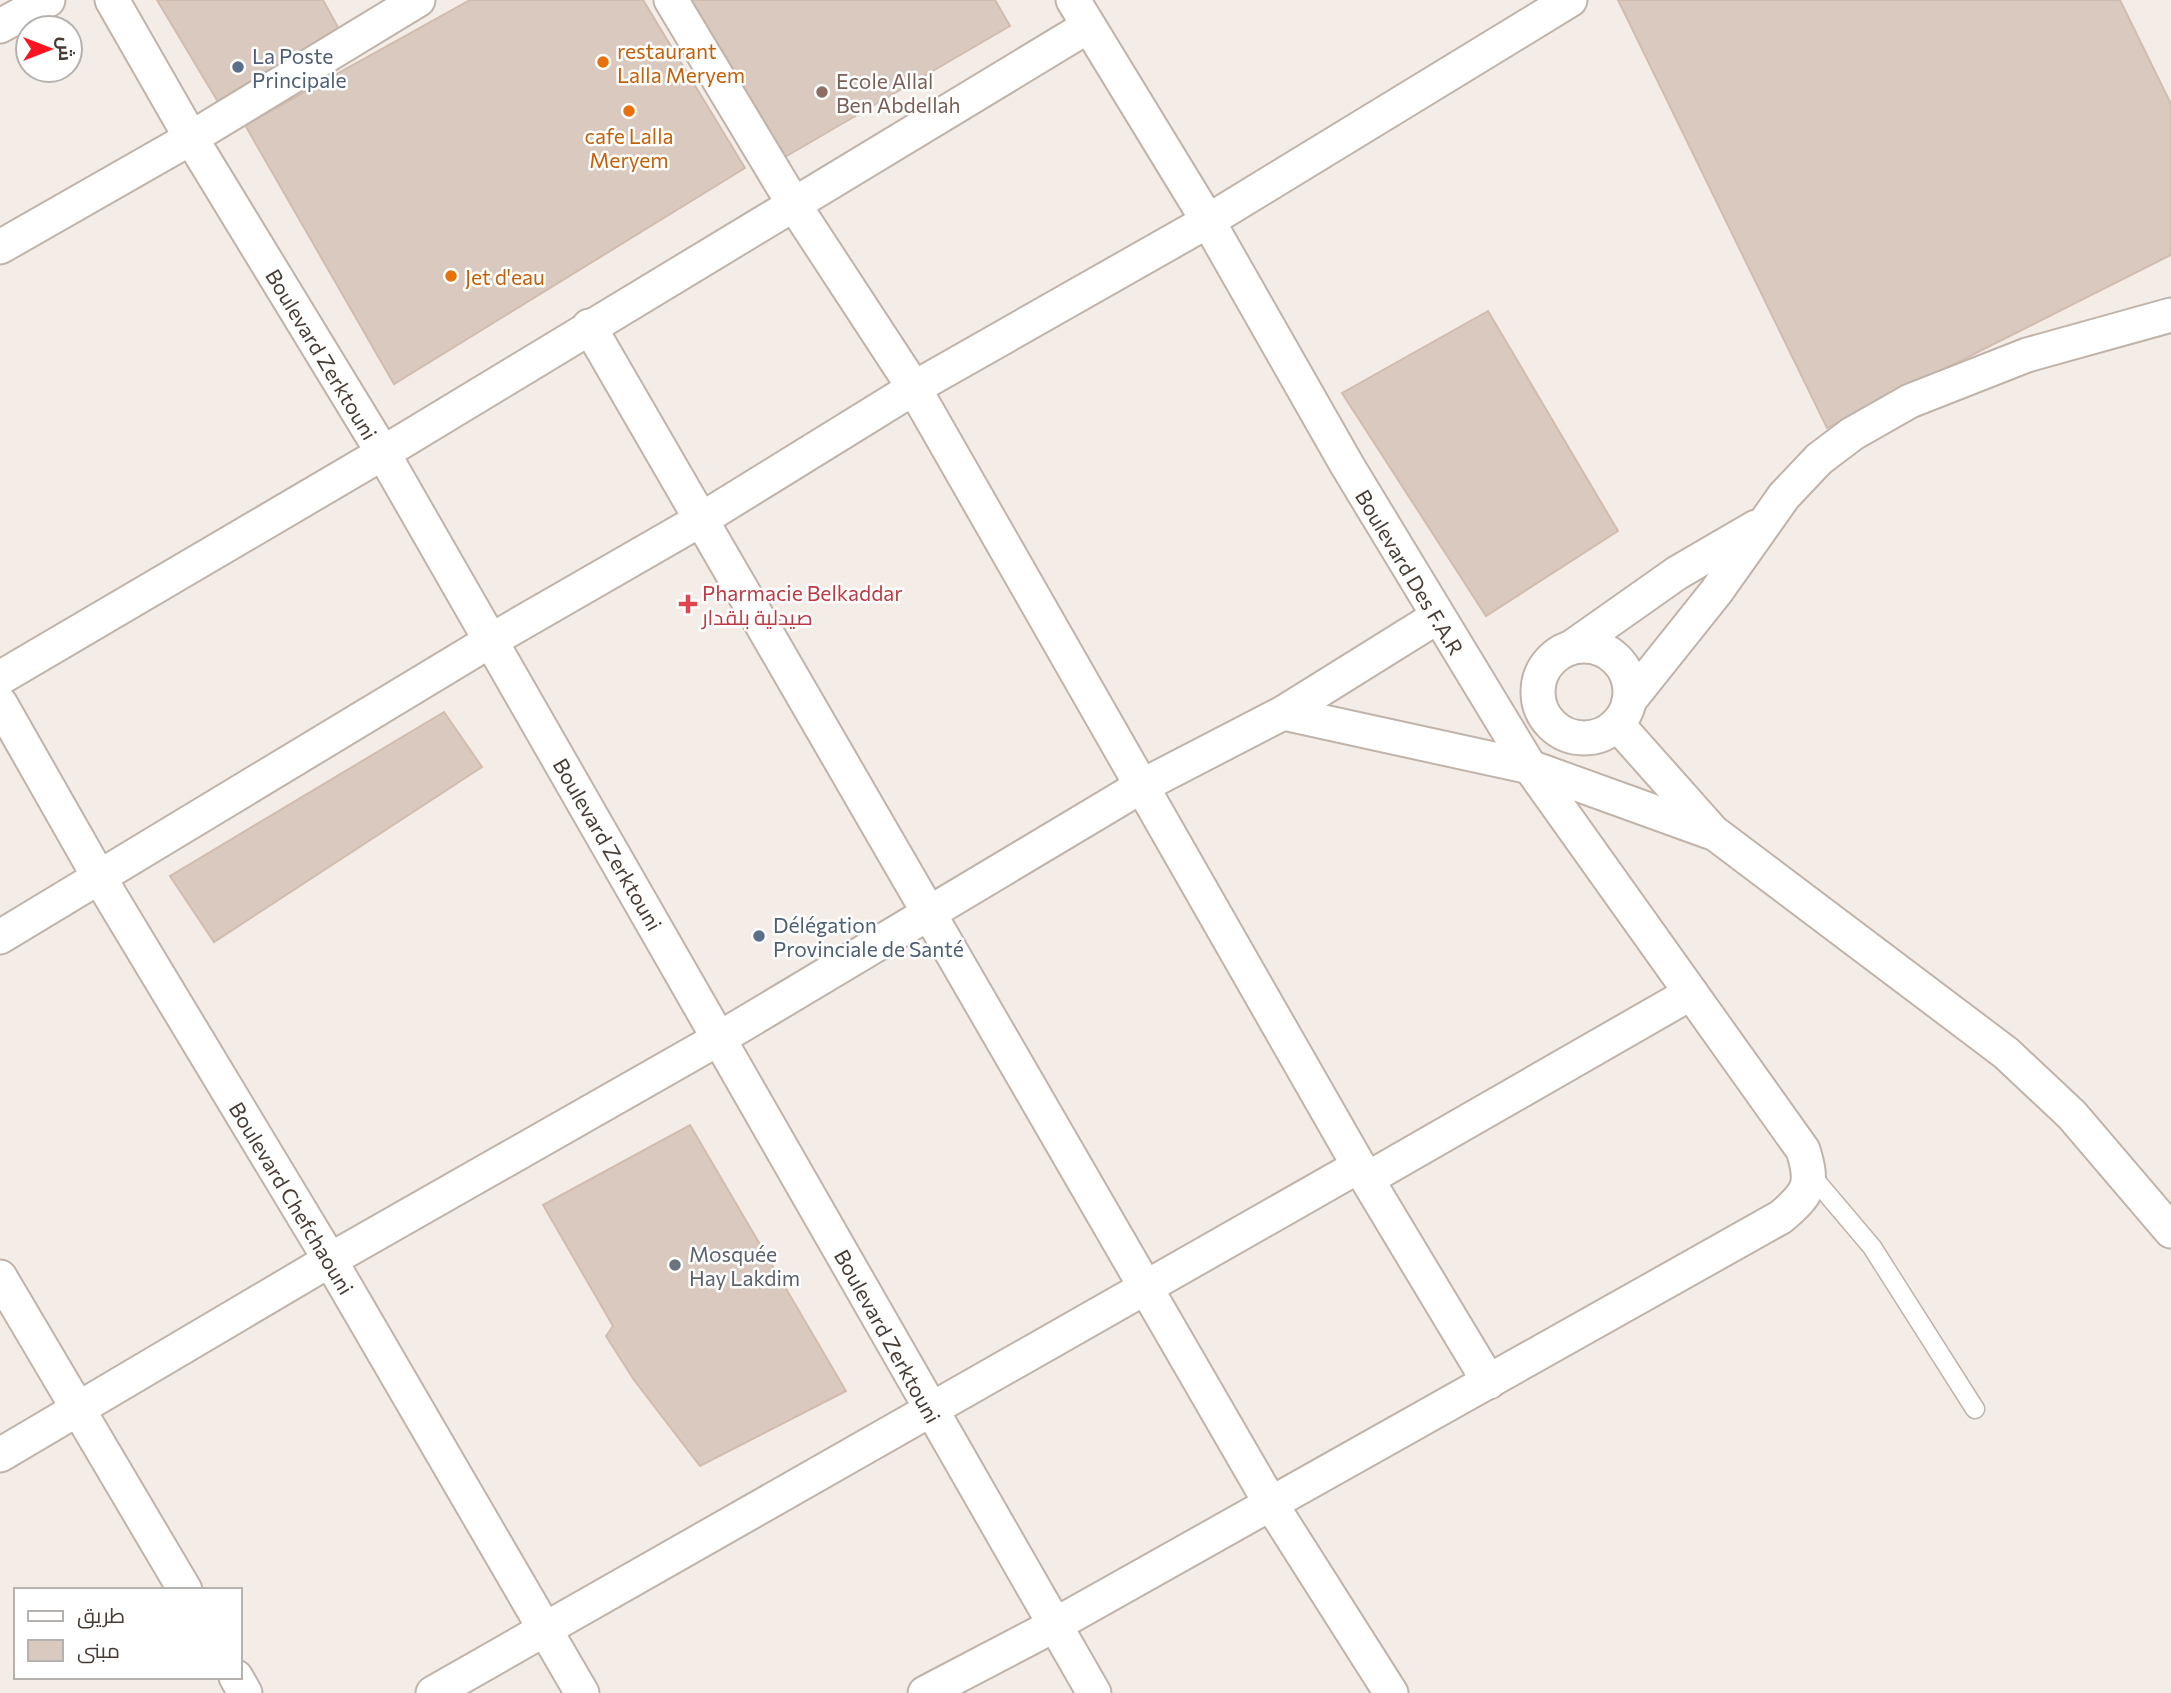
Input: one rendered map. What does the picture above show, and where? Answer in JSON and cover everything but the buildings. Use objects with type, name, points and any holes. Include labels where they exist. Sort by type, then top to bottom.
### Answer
[{"type":"street","points":[[0,26],[48,0]]},
{"type":"street","name":"Boulevard Zerktouni","points":[[112,0],[191,138],[383,453],[720,1038],[1052,1626],[1094,1693]]},
{"type":"street","points":[[0,247],[191,138],[418,0]]},
{"type":"street","points":[[671,0],[793,203],[914,388],[1104,717],[1140,788],[1363,1172],[1489,1382]]},
{"type":"street","points":[[0,937],[490,641],[702,519],[914,388],[1208,221],[1570,0]]},
{"type":"street","points":[[0,678],[383,453],[793,203],[1080,13]]},
{"type":"street","name":"Boulevard Des F.A.R","points":[[1080,13],[1208,221],[1437,617],[1530,767],[1803,1150],[1811,1175]]},
{"type":"street","points":[[1761,524],[1677,573],[1557,655],[1545,667],[1539,683],[1538,701],[1544,717],[1556,729],[1570,737],[1587,738],[1604,734],[1716,592],[1761,524],[1819,459],[1852,434],[1910,401],[2027,355],[2171,315]]},
{"type":"street","points":[[589,326],[1271,1504],[1391,1693]]},
{"type":"street","points":[[0,1455],[330,1260],[720,1038],[1140,788],[1283,713],[1437,617]]},
{"type":"street","points":[[1572,647],[1590,646],[1607,652],[1621,665],[1629,682],[1623,713],[1713,832],[2006,1054],[2072,1115],[2166,1218]]},
{"type":"street","name":"Boulevard Chefchaouni","points":[[0,703],[99,877],[330,1260],[582,1693]]},
{"type":"street","points":[[1283,713],[1530,767],[1713,832]]},
{"type":"street","points":[[1501,720],[1544,717]]},
{"type":"street","points":[[433,1693],[1147,1289],[1691,993]]},
{"type":"street","points":[[925,1693],[1052,1626],[1781,1217],[1804,1198],[1811,1175]]},
{"type":"street","points":[[0,1276],[184,1588]]},
{"type":"lane","points":[[1811,1175],[1871,1247],[1975,1409]]},
{"type":"place","name":"restaurant Lalla Meryem","points":[[603,62]]},
{"type":"place","name":"La Poste Principale","points":[[238,67]]},
{"type":"place","name":"Ecole Allal Ben Abdellah","points":[[822,92]]},
{"type":"place","name":"cafe Lalla Meryem","points":[[629,111]]},
{"type":"place","name":"Jet d'eau","points":[[451,276]]},
{"type":"place","name":"Pharmacie Belkaddar صيدلية بلقدار","points":[[688,604]]},
{"type":"place","name":"Délégation Provinciale de Santé","points":[[759,936]]},
{"type":"place","name":"Mosquée Hay Lakdim","points":[[675,1265]]}]
